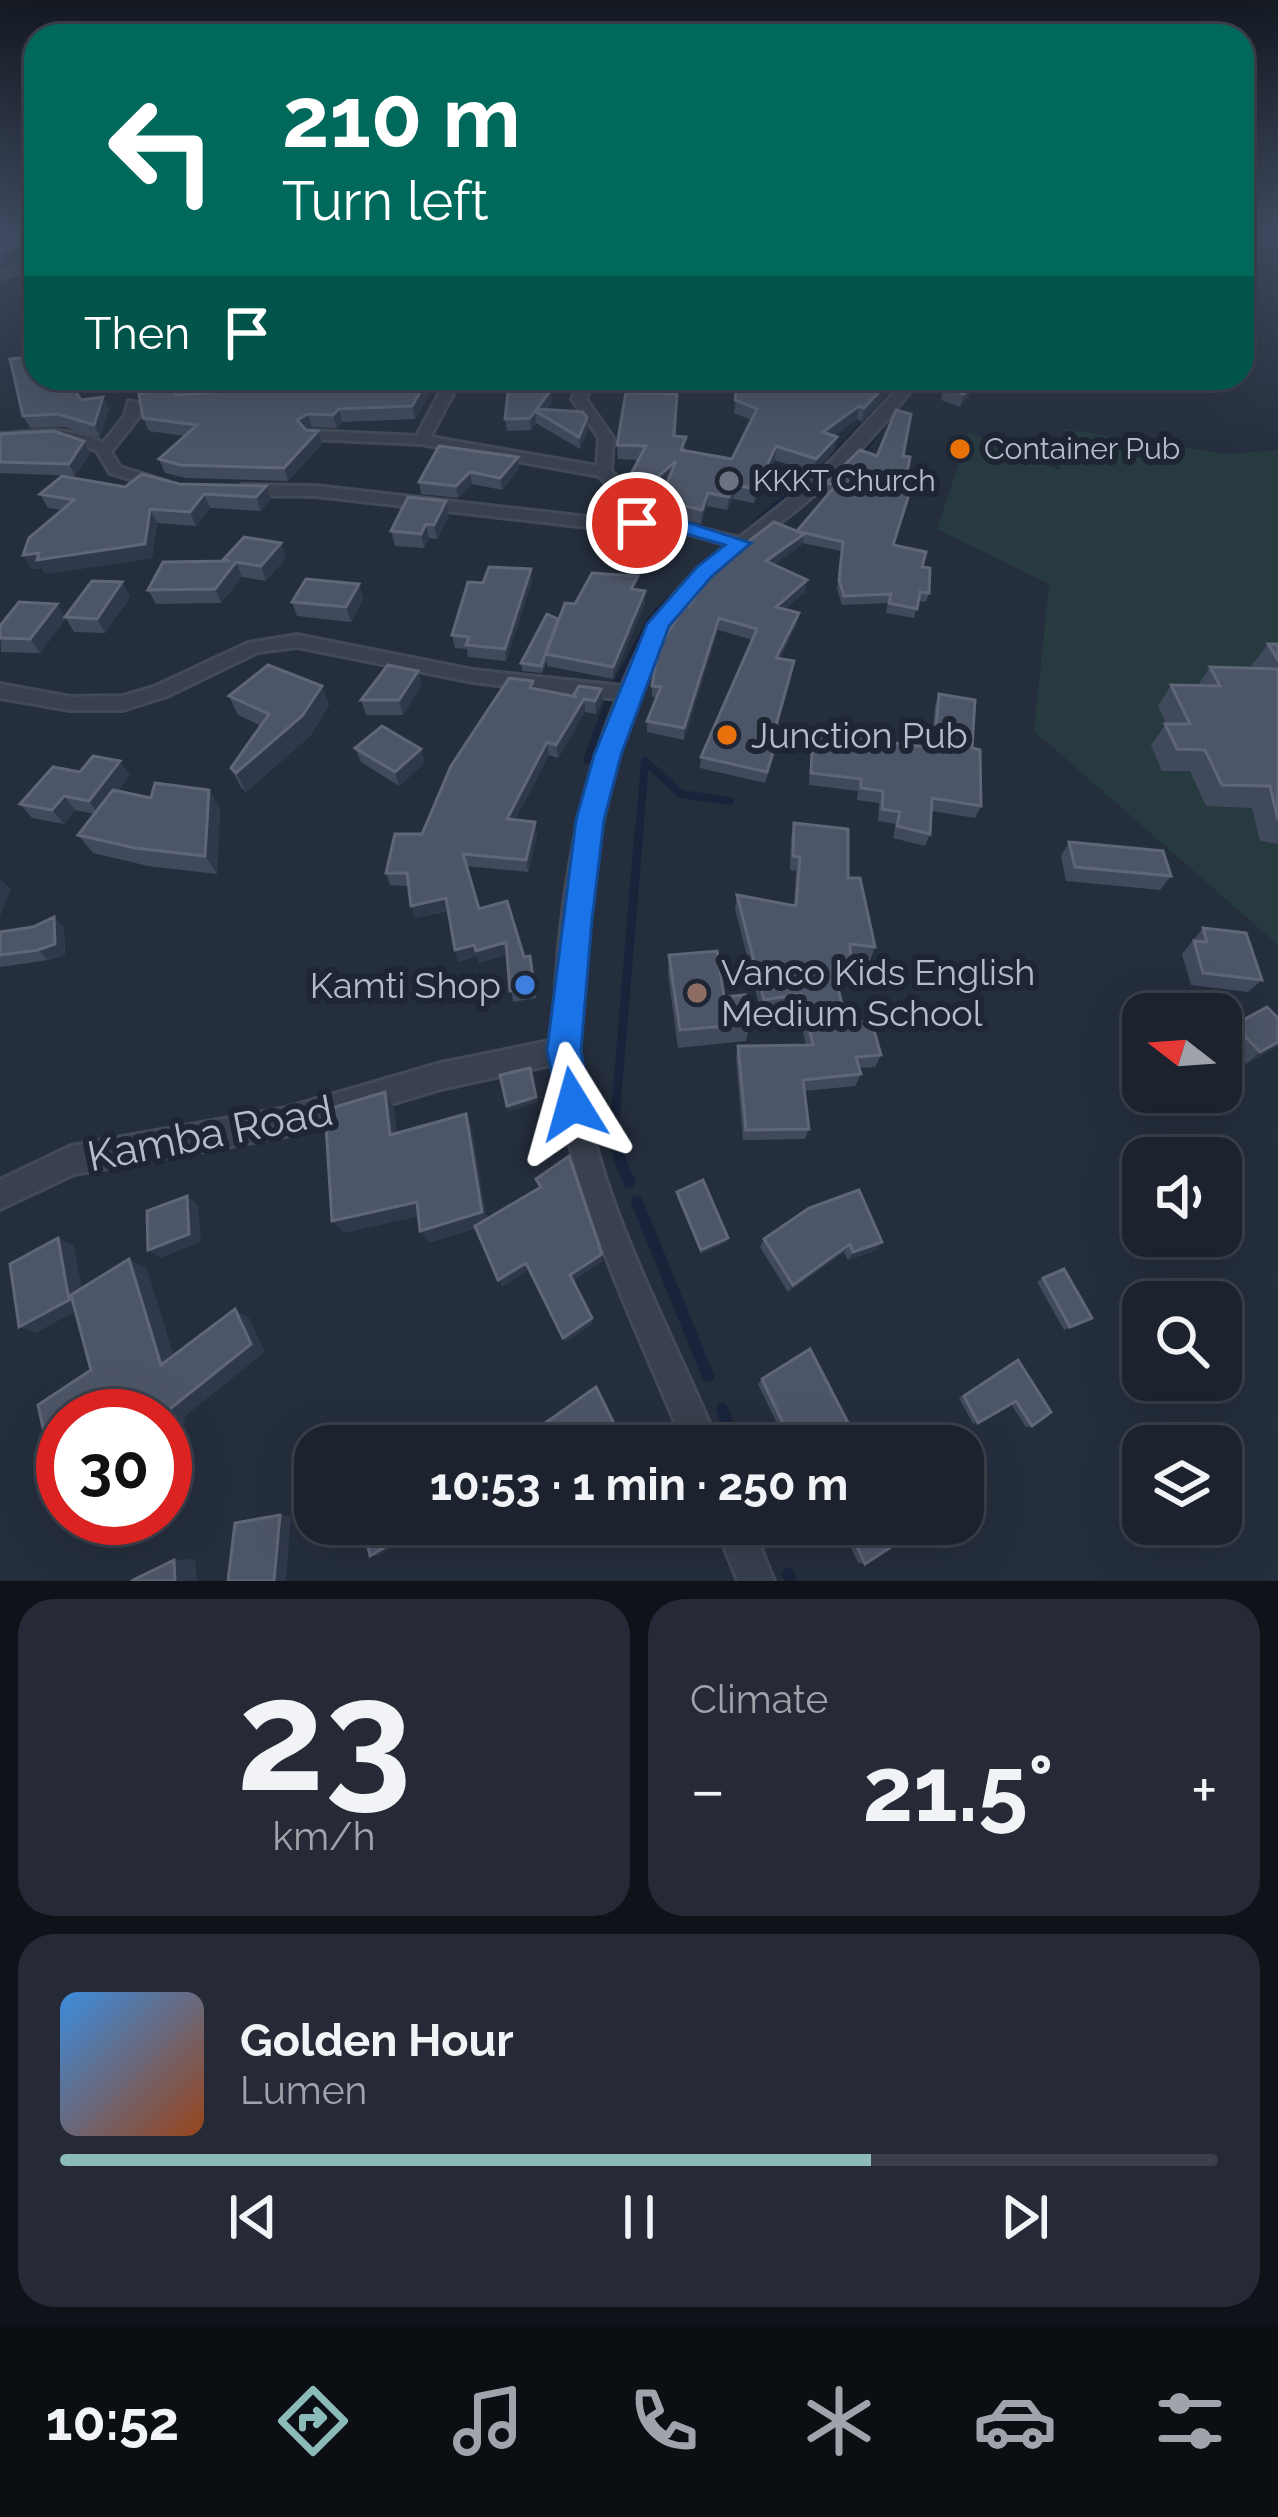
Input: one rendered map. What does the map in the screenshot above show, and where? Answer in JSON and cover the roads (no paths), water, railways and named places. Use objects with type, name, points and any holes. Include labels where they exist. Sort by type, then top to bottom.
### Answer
[{"type":"street","points":[[582,390],[578,399],[606,438],[604,472]]},
{"type":"street","points":[[694,1425],[590,1166],[573,1104],[564,1050],[590,820],[659,624],[705,571],[783,514],[854,450],[905,390]]},
{"type":"street","points":[[422,440],[446,394]]},
{"type":"street","points":[[105,449],[130,418],[134,404]]},
{"type":"street","points":[[312,435],[422,440],[604,472],[650,520]]},
{"type":"street","points":[[0,437],[79,438],[105,449],[115,470],[127,477],[184,488]]},
{"type":"street","points":[[223,489],[316,490],[605,524],[650,520],[740,543]]},
{"type":"street","points":[[0,691],[64,704],[115,704],[141,698],[243,647],[297,641],[472,676],[631,694]]},
{"type":"street","name":"Kamba Road","points":[[0,1195],[71,1160],[286,1122],[441,1076],[564,1050]]},
{"type":"street","points":[[741,1545],[756,1581]]},
{"type":"waterway","points":[[894,394],[897,390]]},
{"type":"waterway","points":[[905,398],[912,390]]},
{"type":"waterway","points":[[862,451],[883,425]]},
{"type":"waterway","points":[[832,457],[861,426]]},
{"type":"waterway","points":[[755,523],[823,466]]},
{"type":"waterway","points":[[691,578],[712,557]]},
{"type":"waterway","points":[[656,614],[691,578]]},
{"type":"waterway","points":[[688,581],[691,578]]},
{"type":"waterway","points":[[618,682],[651,620]]},
{"type":"waterway","points":[[587,760],[609,701]]},
{"type":"waterway","points":[[639,834],[645,761]]},
{"type":"waterway","points":[[646,762],[681,794],[730,801]]},
{"type":"waterway","points":[[620,1160],[613,1143],[639,831]]},
{"type":"waterway","points":[[619,1157],[629,1182]]},
{"type":"waterway","points":[[637,1202],[708,1376]]},
{"type":"waterway","points":[[722,1409],[728,1425]]},
{"type":"waterway","points":[[788,1574],[791,1581]]},
{"type":"place","name":"Container Pub","points":[[960,449]]},
{"type":"place","name":"KKKT Church","points":[[729,481]]},
{"type":"place","name":"Junction Pub","points":[[727,735]]},
{"type":"place","name":"Kamti Shop","points":[[525,985]]},
{"type":"place","name":"Vanco Kids English Medium School","points":[[697,993]]}]
